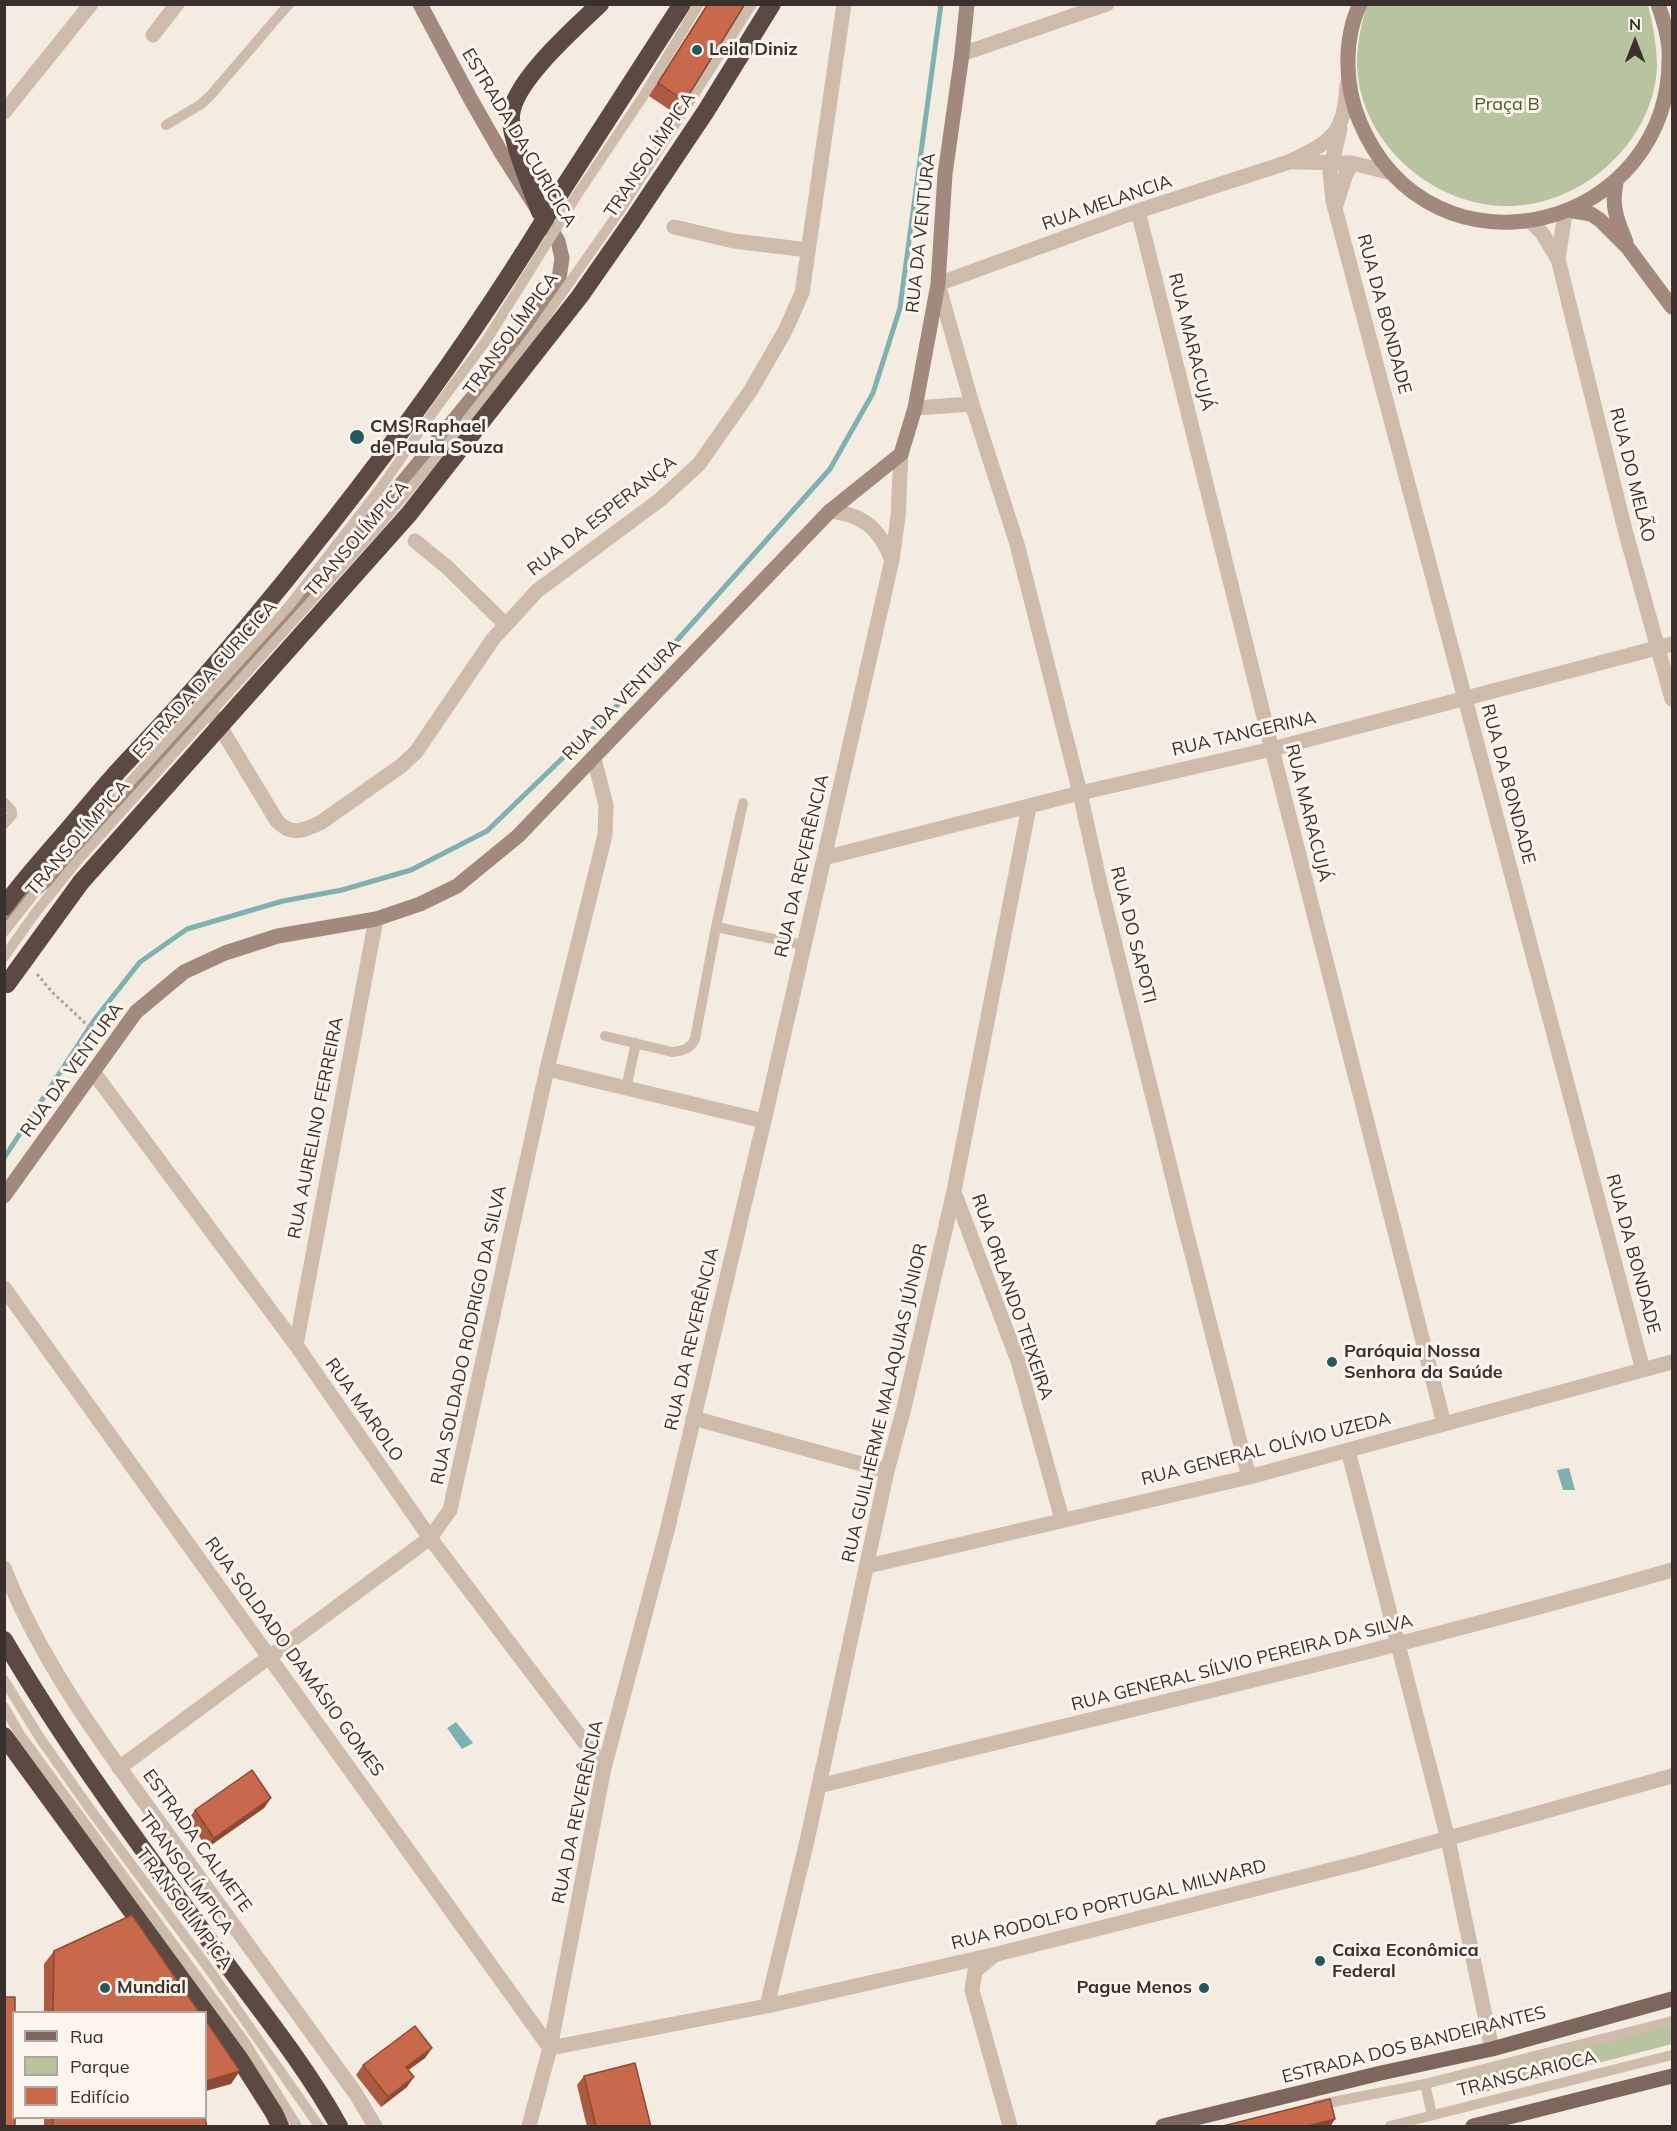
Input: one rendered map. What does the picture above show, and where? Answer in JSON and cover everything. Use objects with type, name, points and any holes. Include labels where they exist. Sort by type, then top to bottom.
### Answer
[{"type":"highway","points":[[540,212],[514,136],[511,117],[513,105],[526,81],[560,43],[600,4]]},
{"type":"highway","name":"TRANSOLÍMPICA","points":[[4,907],[118,771],[200,683],[374,468],[469,335],[534,238],[571,190],[682,4]]},
{"type":"highway","name":"TRANSOLÍMPICA","points":[[6,986],[81,882],[409,514],[566,315],[619,212],[706,111],[772,4]]},
{"type":"highway","name":"TRANSOLÍMPICA","points":[[4,1640],[34,1691],[116,1814],[297,2060],[339,2127]]},
{"type":"highway","points":[[4,1736],[205,2011]]},
{"type":"highway","points":[[207,2014],[239,2058],[274,2113],[280,2127]]},
{"type":"main road","name":"ESTRADA DOS BANDEIRANTES","points":[[1163,2127],[1381,2073],[1492,2049],[1672,1999]]},
{"type":"main road","points":[[1473,2127],[1672,2076]]},
{"type":"street","points":[[4,112],[91,4]]},
{"type":"street","points":[[153,35],[177,4]]},
{"type":"street","name":"ESTRADA DA CURICICA","points":[[4,914],[64,866],[380,512],[482,386],[548,300],[559,279],[562,258],[558,241],[470,98],[420,4]]},
{"type":"street","name":"RUA DA ESPERANÇA","points":[[208,707],[277,821],[284,829],[294,831],[308,829],[320,823],[417,752],[478,660],[537,591],[661,500],[699,464],[751,390],[802,293],[844,4]]},
{"type":"street","name":"RUA DA VENTURA","points":[[4,1197],[136,1012],[184,972],[225,953],[278,936],[376,919],[420,904],[457,886],[518,836],[830,510],[901,454],[915,408],[938,284],[945,174],[967,4]]},
{"type":"street","points":[[962,54],[1107,4]]},
{"type":"street","points":[[1341,126],[1346,104],[1350,38],[1360,4]]},
{"type":"street","points":[[1348,69],[1350,92],[1365,135],[1377,155],[1410,190],[1432,204],[1480,221],[1531,222],[1569,212],[1616,183],[1634,165],[1648,144],[1659,122],[1670,73],[1670,30],[1658,4]]},
{"type":"street","name":"RUA MELANCIA","points":[[938,284],[1138,212],[1289,162],[1321,146],[1341,126]]},
{"type":"street","name":"RUA DA BONDADE","points":[[1341,126],[1332,161],[1330,184],[1335,208],[1643,1370]]},
{"type":"street","name":"RUA MELANCIA","points":[[1289,162],[1352,163],[1392,173]]},
{"type":"street","points":[[1335,208],[1352,163]]},
{"type":"street","points":[[1616,183],[1613,206],[1628,248]]},
{"type":"street","name":"RUA MARACUJÁ","points":[[1138,212],[1444,1424]]},
{"type":"street","points":[[1569,212],[1591,214],[1628,248],[1672,307]]},
{"type":"street","name":"RUA DO MELÃO","points":[[1558,259],[1569,212]]},
{"type":"street","name":"RUA DO MELÃO","points":[[1531,222],[1542,233],[1558,259],[1625,530],[1666,646],[1672,699]]},
{"type":"street","points":[[674,227],[734,241],[808,250]]},
{"type":"street","name":"RUA DO SAPOTI","points":[[938,284],[972,404],[1017,544],[1249,1477]]},
{"type":"street","points":[[915,408],[972,404]]},
{"type":"street","name":"RUA DA REVERÊNCIA","points":[[529,2127],[550,2048],[604,1767],[667,1531],[764,1121],[892,560],[898,517],[901,454]]},
{"type":"street","points":[[830,510],[855,516],[876,530],[886,544],[892,560]]},
{"type":"street","points":[[415,541],[448,568],[506,625]]},
{"type":"street","points":[[1666,646],[1672,664]]},
{"type":"street","name":"RUA TANGERINA","points":[[824,858],[1080,793],[1272,749],[1666,646]]},
{"type":"street","name":"RUA SOLDADO RODRIGO DA SILVA","points":[[119,1767],[430,1538],[450,1510],[547,1070],[605,835],[606,805],[594,759]]},
{"type":"street","name":"RUA GUILHERME MALAQUIAS JÚNIOR","points":[[767,2006],[819,1786],[887,1471],[904,1408],[954,1191],[1029,807]]},
{"type":"street","name":"RUA AURELINO FERREIRA","points":[[296,1345],[376,919]]},
{"type":"street","points":[[547,1070],[764,1121]]},
{"type":"street","name":"RUA MAROLO","points":[[94,1073],[296,1345],[430,1538],[604,1767]]},
{"type":"street","name":"RUA ORLANDO TEIXEIRA","points":[[954,1191],[1017,1361],[1062,1519]]},
{"type":"street","name":"RUA SOLDADO DAMÁSIO GOMES","points":[[4,1288],[550,2048]]},
{"type":"street","name":"RUA GENERAL OLÍVIO UZEDA","points":[[868,1566],[1249,1477],[1672,1362]]},
{"type":"street","points":[[693,1418],[887,1471]]},
{"type":"street","points":[[1348,1450],[1448,1839],[1492,2049]]},
{"type":"street","name":"ESTRADA CALMETE","points":[[4,1568],[31,1629],[61,1684],[356,2094],[375,2127]]},
{"type":"street","name":"RUA GENERAL SÍLVIO PEREIRA DA SILVA","points":[[819,1786],[1399,1645],[1548,1606],[1672,1570]]},
{"type":"street","name":"RUA RODOLFO PORTUGAL MILWARD","points":[[550,2048],[767,2006],[997,1954],[1448,1839],[1672,1776]]},
{"type":"street","points":[[997,1954],[975,1971],[972,1990],[1010,2127]]},
{"type":"lane","points":[[166,125],[200,105],[210,96],[290,4]]},
{"type":"lane","name":"TRANSOLÍMPICA","points":[[4,932],[35,891],[95,821],[289,606],[379,490],[486,341],[571,190],[644,95],[699,4]]},
{"type":"lane","name":"TRANSOLÍMPICA","points":[[4,957],[36,912],[78,860],[377,528],[460,429],[532,336],[619,212],[752,4]]},
{"type":"lane","points":[[4,802],[12,810],[12,815],[4,824]]},
{"type":"lane","points":[[606,1036],[672,1052],[692,1046],[743,803]]},
{"type":"lane","points":[[716,927],[803,945]]},
{"type":"lane","points":[[626,1088],[636,1043]]},
{"type":"lane","name":"TRANSOLÍMPICA","points":[[4,1680],[52,1756],[206,1965],[319,2127]]},
{"type":"lane","name":"TRANSOLÍMPICA","points":[[4,1707],[21,1736],[244,2041],[297,2127]]},
{"type":"lane","name":"TRANSCARIOCA","points":[[1304,2108],[1425,2084],[1672,2021]]},
{"type":"lane","name":"TRANSCARIOCA","points":[[1390,2127],[1672,2055]]},
{"type":"lane","points":[[1425,2084],[1432,2115]]},
{"type":"path","points":[[619,212],[661,126],[666,130]]},
{"type":"path","points":[[619,212],[652,154],[648,152]]},
{"type":"path","points":[[32,969],[53,993],[93,1030]]},
{"type":"green space","name":"Praça B","points":[[1367,5],[1648,5],[1657,59],[1652,95],[1642,122],[1626,146],[1606,167],[1583,184],[1558,197],[1530,204],[1502,206],[1474,202],[1447,193],[1422,178],[1400,160],[1382,138],[1368,114],[1360,87],[1357,58],[1360,31]]},
{"type":"green space","points":[[1672,2025],[1672,2044],[1462,2098],[1459,2079]]},
{"type":"water","points":[[1569,1468],[1575,1490],[1563,1490],[1557,1470]]},
{"type":"water","points":[[456,1722],[473,1743],[462,1749],[447,1728]]},
{"type":"building","name":"Leila Diniz","points":[[708,4],[745,4],[685,101],[658,83]]},
{"type":"building","points":[[252,1770],[271,1798],[214,1838],[195,1810]]},
{"type":"building","name":"Mundial","points":[[132,1915],[199,2011],[53,2011],[54,1951]]},
{"type":"building","points":[[4,1997],[15,1997],[15,2011],[12,2011],[12,2119],[15,2119],[15,2127],[4,2127]]},
{"type":"building","points":[[207,2022],[240,2071],[207,2081]]},
{"type":"building","points":[[415,2026],[432,2048],[406,2067],[414,2077],[388,2097],[363,2065]]},
{"type":"building","points":[[635,2063],[651,2127],[596,2127],[584,2076]]},
{"type":"building","points":[[1330,2099],[1335,2119],[1304,2127],[1219,2127]]},
{"type":"building","points":[[53,2119],[205,2119],[207,2127],[53,2127]]},
{"type":"waterway","points":[[4,1158],[95,1019],[140,962],[187,929],[283,901],[342,890],[411,870],[487,831],[629,694],[830,469],[873,393],[900,308],[941,4]]},
{"type":"place","name":"Leila Diniz","points":[[697,50]]},
{"type":"place","name":"CMS Raphael de Paula Souza","points":[[357,437]]},
{"type":"place","name":"Paróquia Nossa Senhora da Saúde","points":[[1332,1362]]},
{"type":"place","name":"Caixa Econômica Federal","points":[[1320,1961]]},
{"type":"place","name":"Mundial","points":[[105,1988]]},
{"type":"place","name":"Pague Menos","points":[[1204,1988]]}]
